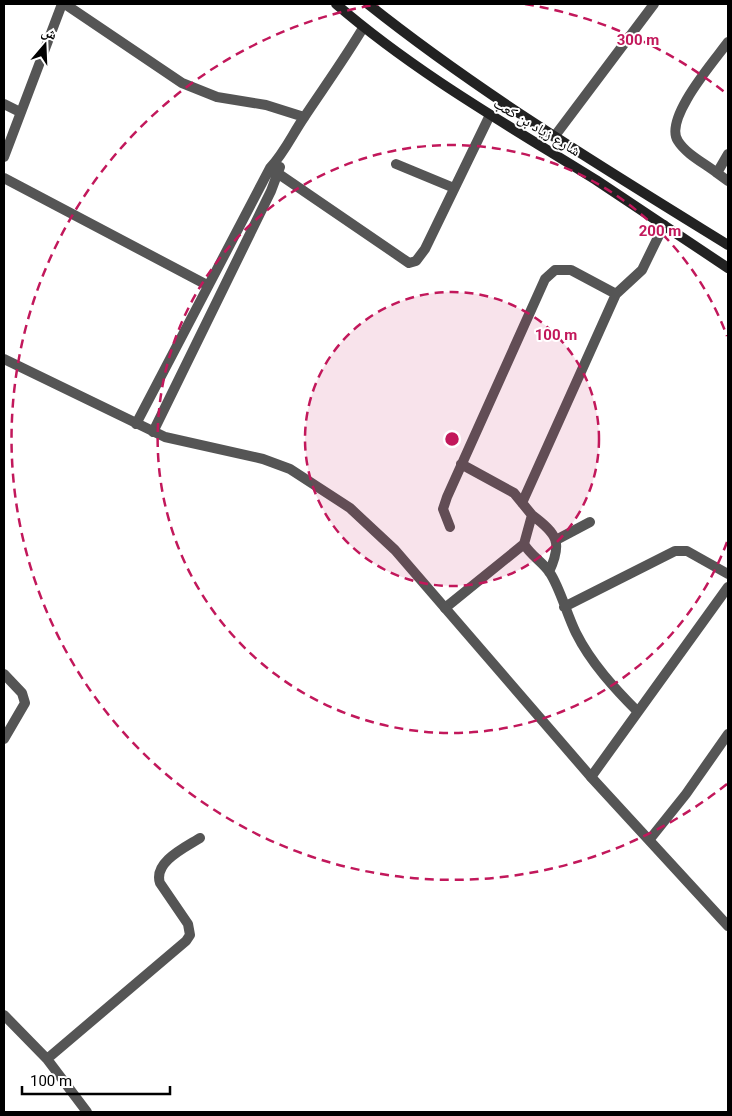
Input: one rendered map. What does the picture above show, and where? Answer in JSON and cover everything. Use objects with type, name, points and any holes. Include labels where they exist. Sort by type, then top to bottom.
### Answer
[{"type":"main road","name":"شارع زياد بن كعب","points":[[336,4],[364,28],[430,77],[664,225],[728,268]]},
{"type":"main road","name":"شارع زياد بن كعب","points":[[368,4],[455,70],[554,138],[728,244]]},
{"type":"street","points":[[4,157],[63,4],[182,83],[217,96],[266,105],[304,117]]},
{"type":"street","points":[[554,138],[654,4]]},
{"type":"street","points":[[153,432],[283,154],[304,117],[339,68],[364,28]]},
{"type":"street","points":[[728,42],[683,106],[674,128],[677,140],[728,182]]},
{"type":"street","points":[[4,104],[20,112]]},
{"type":"street","points":[[275,170],[409,262],[416,261],[425,249],[490,115]]},
{"type":"street","points":[[716,173],[728,154]]},
{"type":"street","points":[[396,164],[454,188]]},
{"type":"street","points":[[136,424],[207,285],[275,170]]},
{"type":"street","points":[[4,178],[207,285]]},
{"type":"street","points":[[522,503],[616,294],[642,270],[664,225]]},
{"type":"street","points":[[450,527],[443,509],[536,294],[549,274],[560,269],[571,270],[616,294]]},
{"type":"street","points":[[4,358],[153,432],[185,443],[263,459],[306,478],[372,527],[445,608],[591,777],[728,926]]},
{"type":"street","points":[[461,464],[502,485],[522,503],[532,516],[547,527],[556,540],[556,555],[549,572]]},
{"type":"street","points":[[445,608],[524,544],[532,516]]},
{"type":"street","points":[[556,540],[590,522]]},
{"type":"street","points":[[524,544],[549,572],[587,652],[618,692],[638,712]]},
{"type":"street","points":[[564,607],[675,551],[687,551],[728,574]]},
{"type":"street","points":[[591,777],[728,587]]},
{"type":"street","points":[[4,674],[22,694],[25,703],[4,739]]},
{"type":"street","points":[[650,839],[686,794],[728,734]]},
{"type":"street","points":[[47,1059],[186,941],[190,935],[188,924],[160,883],[159,875],[166,861],[200,838]]},
{"type":"street","points":[[4,1014],[47,1059],[87,1112]]},
{"type":"street","points":[[4,1032],[13,1024]]}]
